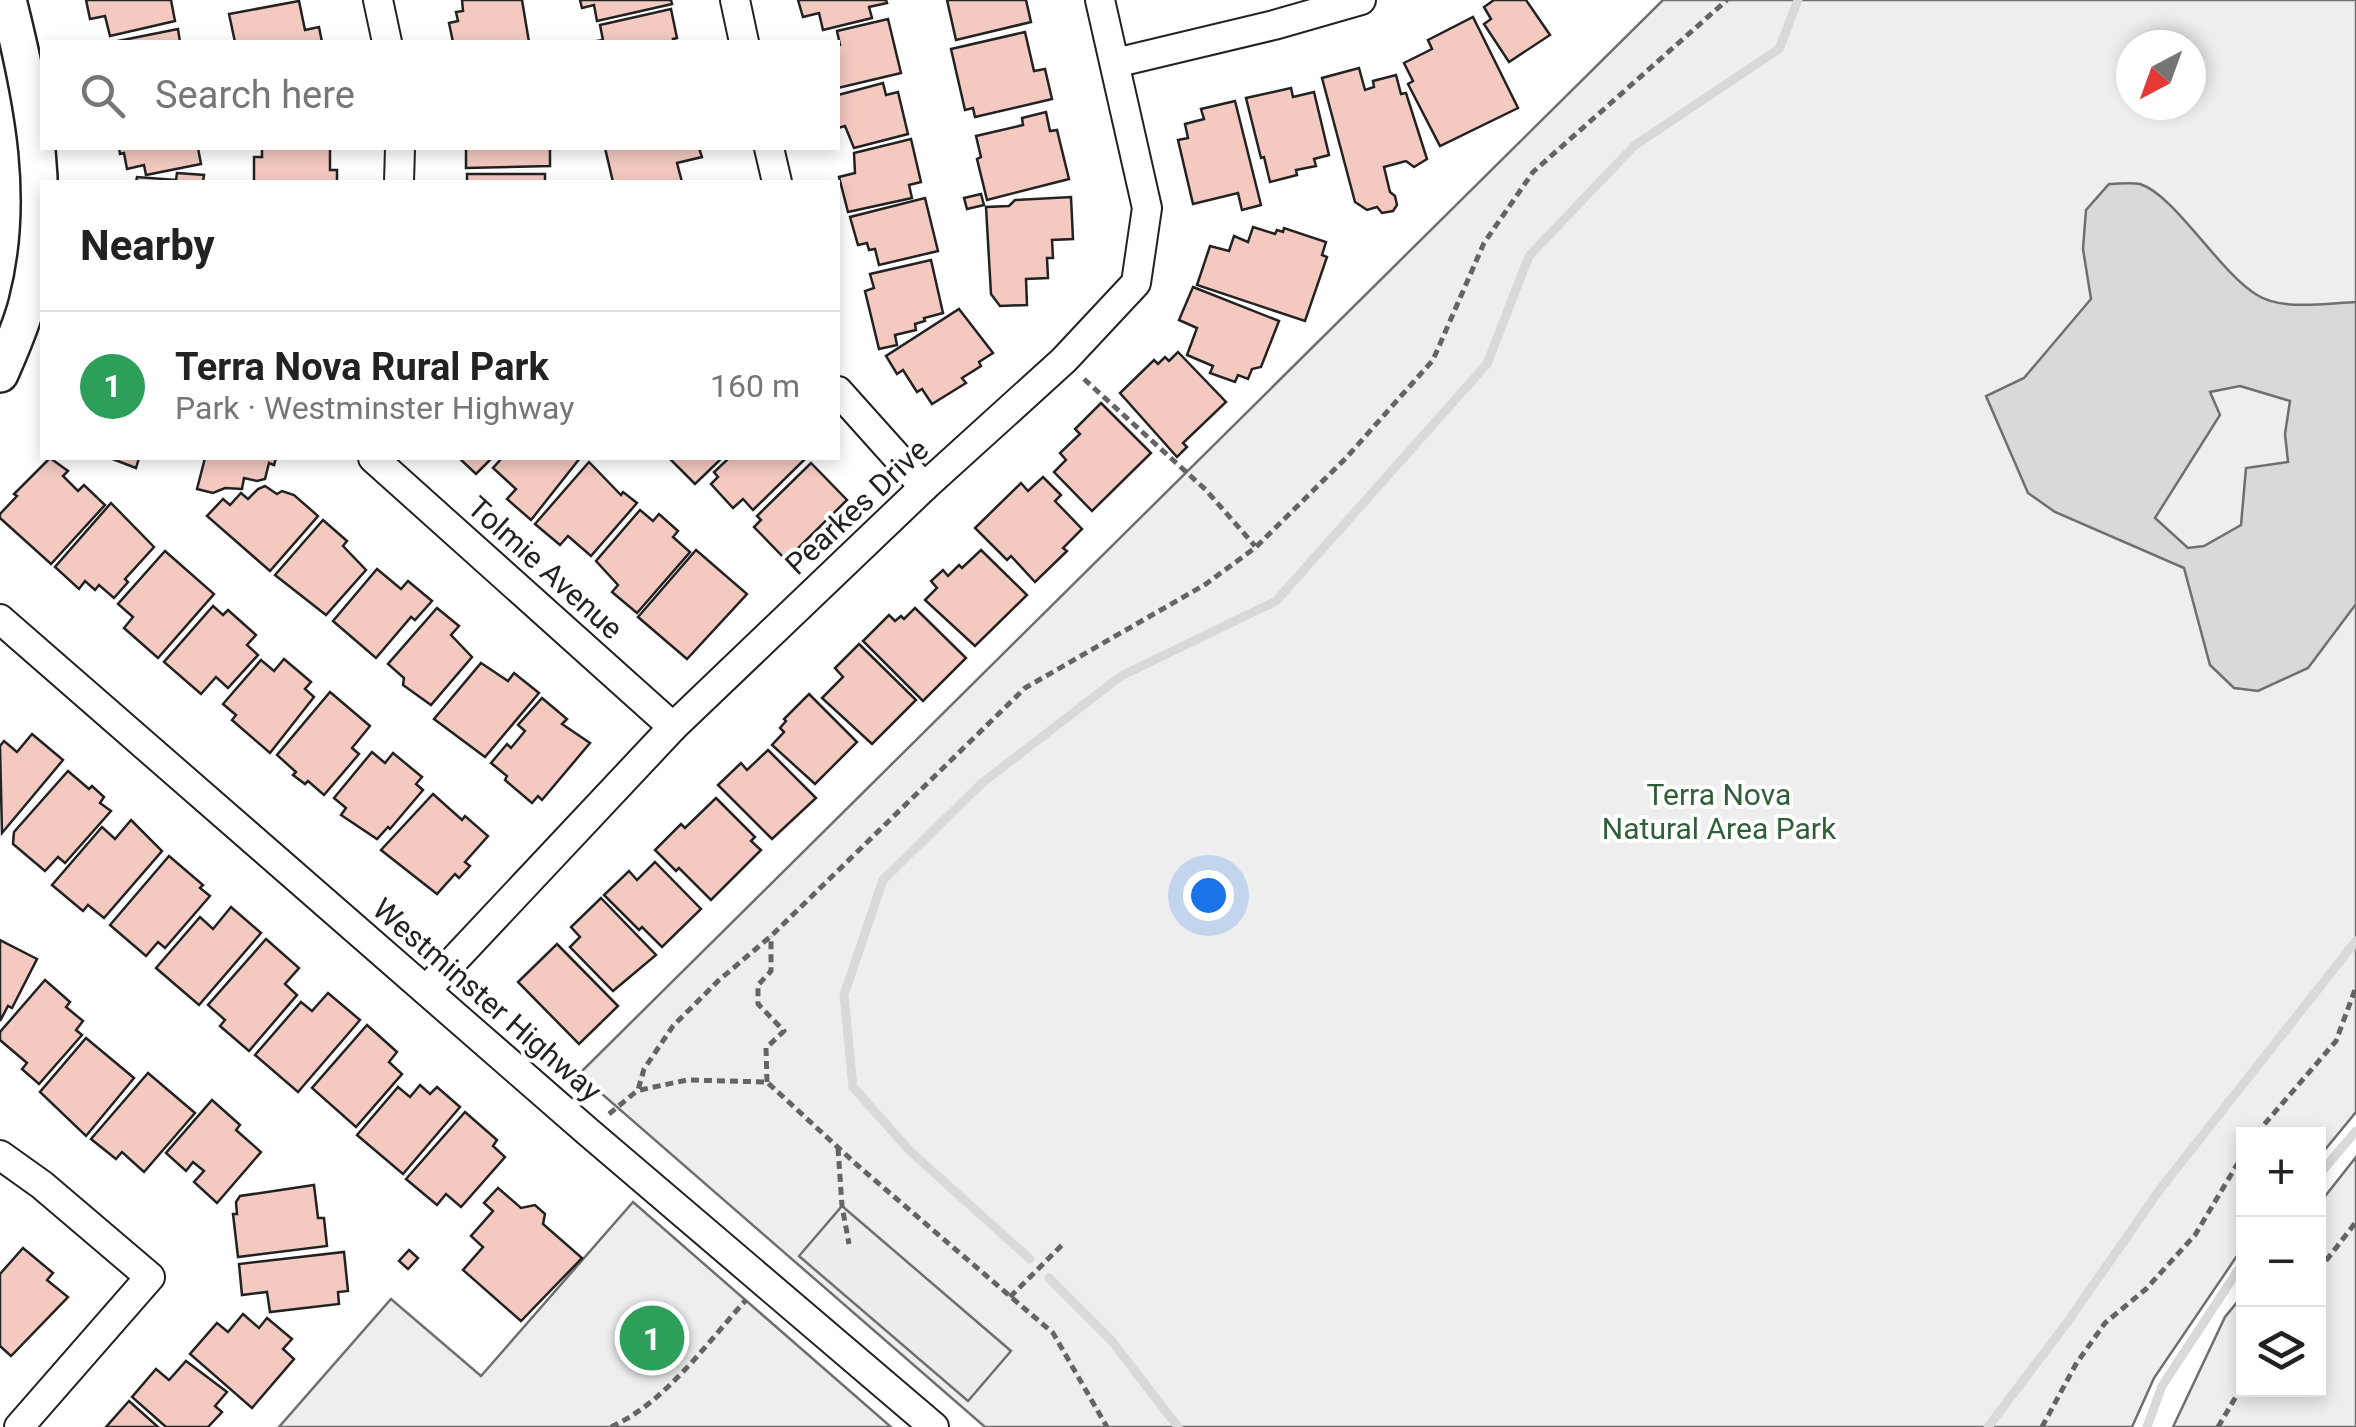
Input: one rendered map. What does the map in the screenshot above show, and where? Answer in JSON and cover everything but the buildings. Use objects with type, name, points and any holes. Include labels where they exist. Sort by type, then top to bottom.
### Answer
[{"type":"street","points":[[0,374],[27,302],[40,206],[40,164],[33,116],[8,0]]},
{"type":"street","points":[[378,0],[387,40]]},
{"type":"street","points":[[734,0],[744,40]]},
{"type":"street","name":"Pearkes Drive","points":[[426,990],[673,727],[924,487],[1064,360],[1136,282],[1147,208],[1100,0]]},
{"type":"street","points":[[1115,63],[1274,26],[1361,0]]},
{"type":"street","points":[[399,180],[400,150]]},
{"type":"street","points":[[769,150],[777,180]]},
{"type":"street","points":[[840,393],[924,487]]},
{"type":"street","name":"Tolmie Avenue","points":[[375,460],[673,727]]},
{"type":"street","name":"Westminster Highway","points":[[0,619],[934,1427]]},
{"type":"street","points":[[0,1155],[42,1185],[150,1277],[19,1427]]},
{"type":"path","points":[[638,1090],[644,1069],[673,1026],[1025,688],[1206,584],[1256,547],[1346,458],[1433,360],[1484,243],[1533,172],[1727,0]]},
{"type":"path","points":[[1064,360],[1206,490],[1256,547]]},
{"type":"path","points":[[768,1082],[766,1048],[784,1031],[758,1004],[758,985],[771,971],[771,936]]},
{"type":"path","points":[[2262,1127],[2336,1041],[2356,986]]},
{"type":"path","points":[[602,1118],[638,1090],[687,1080],[768,1082],[1052,1333],[1107,1427]]},
{"type":"path","points":[[838,1147],[842,1206],[850,1244]]},
{"type":"path","points":[[2042,1427],[2076,1364],[2105,1322],[2146,1288],[2195,1235],[2236,1166]]},
{"type":"path","points":[[2326,1261],[2356,1222]]},
{"type":"path","points":[[1010,1297],[1063,1244]]},
{"type":"path","points":[[612,1427],[633,1417],[684,1368],[765,1280]]},
{"type":"path","points":[[2218,1427],[2236,1397]]},
{"type":"green space","name":"Terra Nova Natural Area Park","points":[[1663,0],[2356,0],[2356,1112],[2326,1148],[2326,1127],[2236,1127],[2236,1257],[2154,1378],[2132,1427],[985,1427],[579,1074]]},
{"type":"green space","points":[[2356,1157],[2356,1427],[2173,1427],[2225,1317],[2236,1304],[2236,1397],[2326,1397],[2326,1195]]},
{"type":"green space","points":[[633,1202],[891,1427],[279,1427],[391,1299],[481,1376]]},
{"type":"shaded area","points":[[2109,184],[2140,184],[2168,203],[2228,270],[2257,295],[2292,305],[2356,302],[2356,604],[2308,668],[2258,691],[2234,688],[2210,665],[2184,568],[2055,512],[2028,493],[1986,396],[2024,378],[2091,299],[2083,249],[2086,210]],"holes":[[[2240,386],[2290,401],[2285,434],[2288,462],[2246,468],[2241,525],[2204,546],[2188,548],[2155,518],[2220,415],[2210,392]]]},
{"type":"shaded area","points":[[842,1206],[1011,1351],[968,1401],[799,1256]]},
{"type":"waterway","points":[[1030,1259],[910,1151],[853,1087],[844,995],[883,880],[982,783],[1121,676],[1276,601],[1487,364],[1529,256],[1634,146],[1779,49],[1798,0]]},
{"type":"waterway","points":[[1988,1427],[2161,1188],[2356,941]]},
{"type":"waterway","points":[[2326,1167],[2356,1131]]},
{"type":"waterway","points":[[2147,1427],[2162,1386],[2236,1273]]},
{"type":"waterway","points":[[1049,1278],[1111,1340],[1178,1427]]},
{"type":"place","name":"Terra Nova Rural Park","points":[[652,1338]]}]
